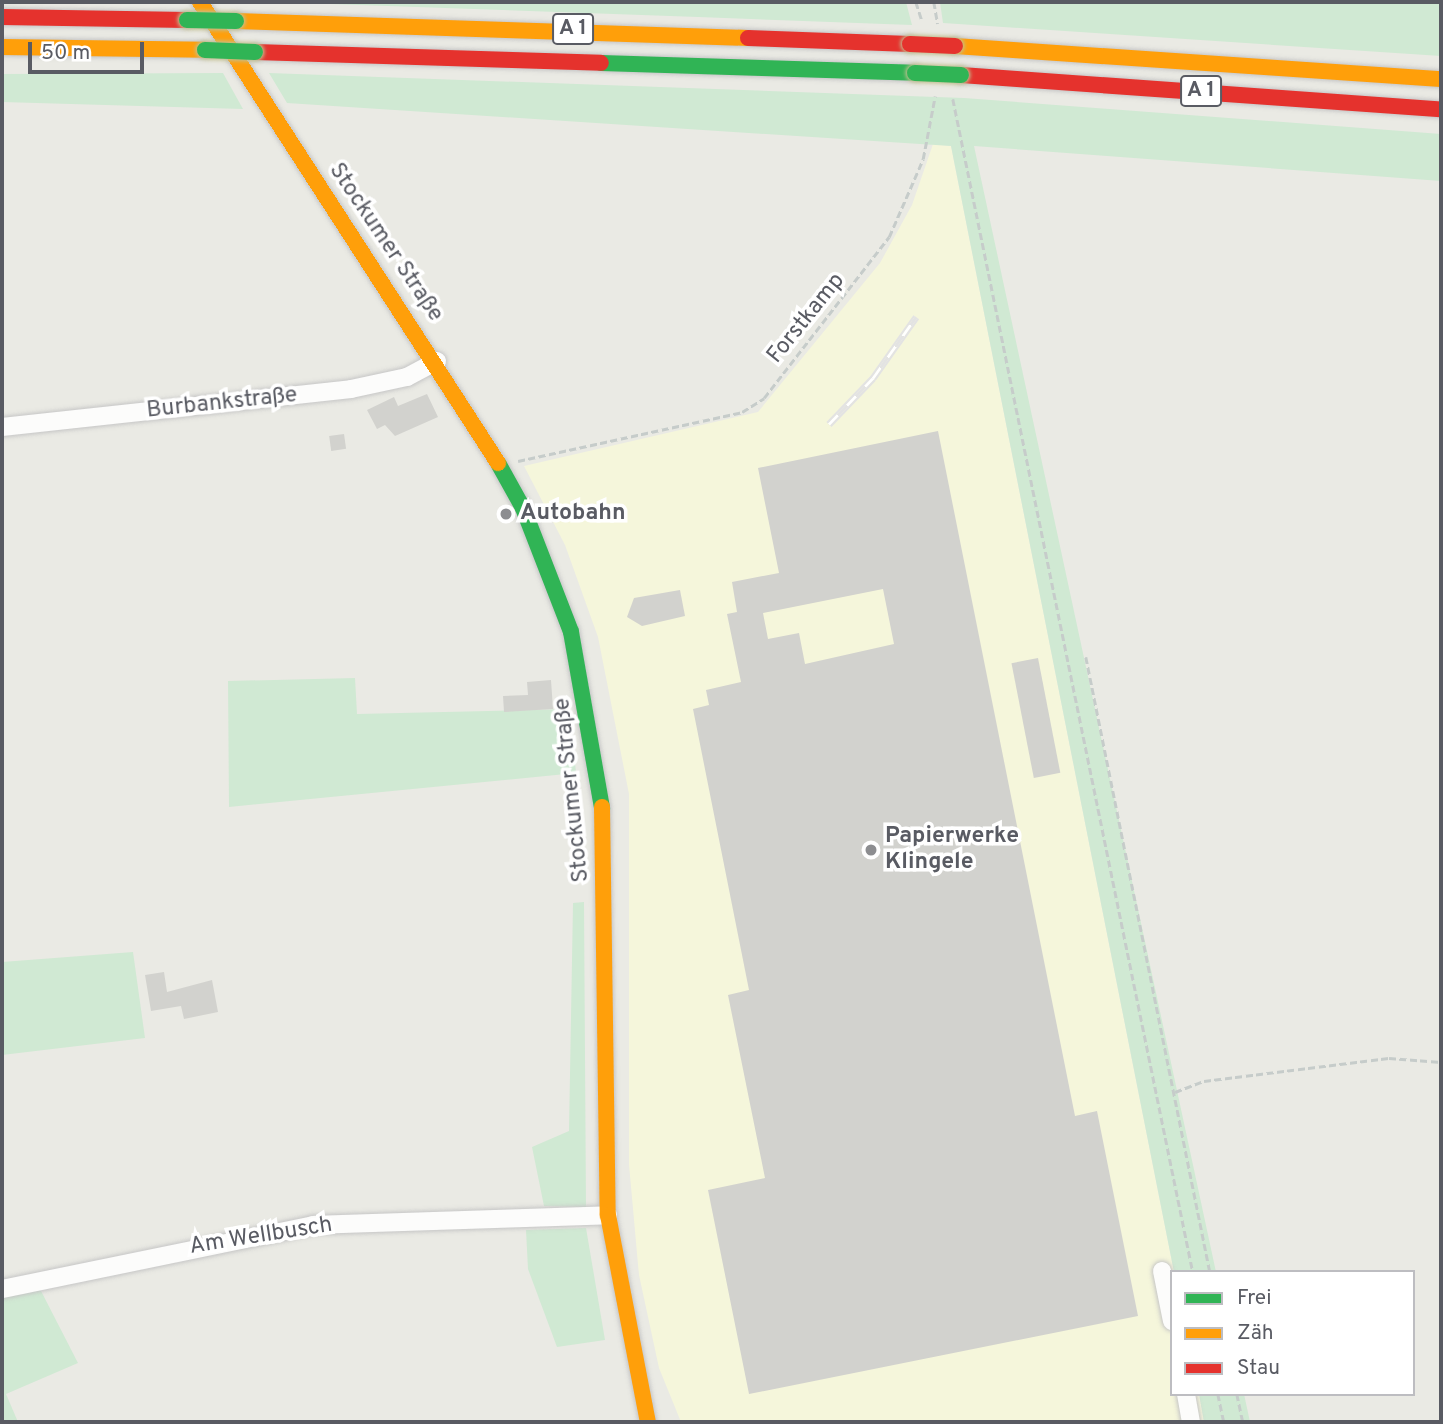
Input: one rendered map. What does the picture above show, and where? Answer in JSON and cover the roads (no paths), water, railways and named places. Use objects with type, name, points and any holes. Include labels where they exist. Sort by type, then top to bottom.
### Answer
[{"type":"main road","name":"Stockumer Straße","points":[[200,2],[509,464],[566,619],[595,742],[607,896],[608,1215],[648,1422]]},
{"type":"main road","name":"A 1","points":[[2,17],[236,21],[910,44],[1441,79]]},
{"type":"main road","name":"A 1","points":[[2,47],[205,50],[915,73],[1441,109]]},
{"type":"street","name":"Burbankstraße","points":[[2,427],[351,390],[407,377],[437,360]]},
{"type":"street","name":"Am Wellbusch","points":[[2,1289],[302,1226],[608,1215]]},
{"type":"street","points":[[1162,1271],[1170,1311]]},
{"type":"street","points":[[1186,1396],[1191,1422]]},
{"type":"railway","points":[[829,424],[873,378],[916,317]]},
{"type":"place","name":"Autobahn","points":[[506,514]]},
{"type":"place","name":"Papierwerke Klingele","points":[[871,850]]}]
